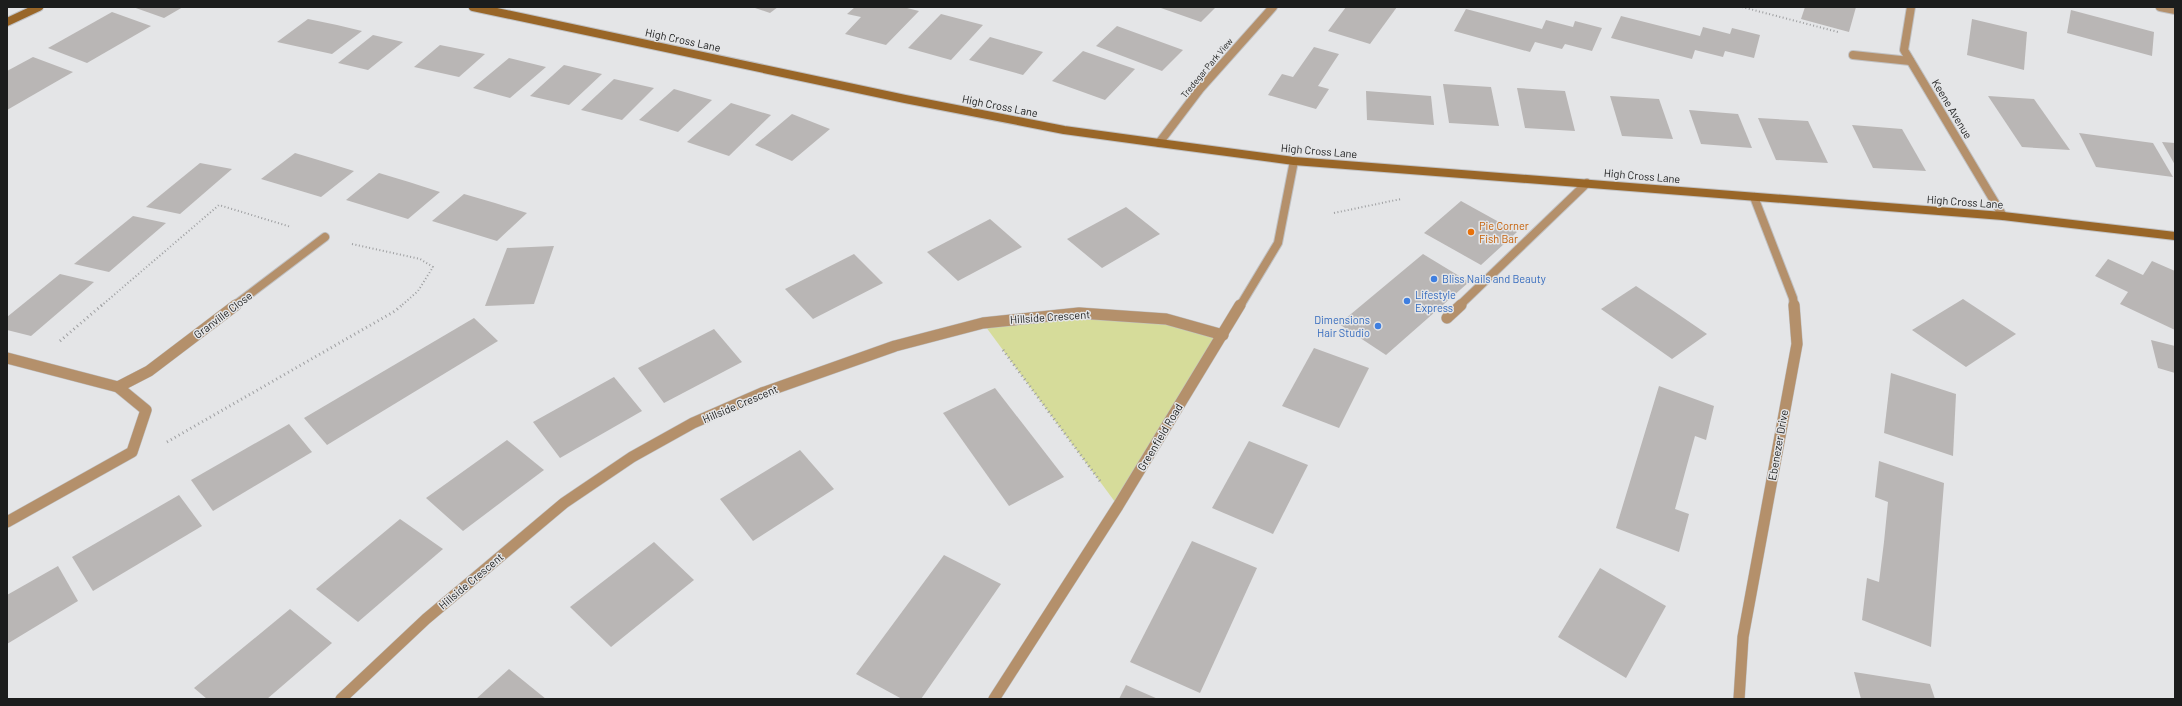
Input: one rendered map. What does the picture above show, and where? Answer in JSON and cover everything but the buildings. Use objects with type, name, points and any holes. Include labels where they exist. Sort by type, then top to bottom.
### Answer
[{"type":"street","points":[[7,22],[39,7]]},
{"type":"street","name":"High Cross Lane","points":[[473,7],[905,99],[1064,130],[1159,143],[1294,161],[2003,216],[2175,236]]},
{"type":"street","name":"Tredegar Park View","points":[[1159,143],[1200,89],[1273,7]]},
{"type":"street","name":"Keene Avenue","points":[[1911,7],[1904,50],[2003,216]]},
{"type":"street","points":[[2160,7],[2175,10]]},
{"type":"street","points":[[1854,54],[1910,61]]},
{"type":"street","name":"Greenfield Road","points":[[994,699],[1118,506],[1278,243],[1294,161]]},
{"type":"street","points":[[1447,318],[1586,183]]},
{"type":"street","name":"Ebenezer Drive","points":[[1740,699],[1743,638],[1797,344],[1793,298],[1754,197]]},
{"type":"street","name":"Granville Close","points":[[118,387],[150,371],[325,237]]},
{"type":"street","name":"Hillside Crescent","points":[[341,699],[426,619],[564,503],[632,457],[693,423],[762,393],[895,346],[982,323],[1080,313],[1166,319],[1222,335]]},
{"type":"street","points":[[7,358],[118,387],[146,410],[132,452],[7,522]]},
{"type":"path","points":[[1742,7],[1755,8],[1844,34]]},
{"type":"path","points":[[982,323],[1118,506]]},
{"type":"green space","points":[[1079,313],[1166,319],[1223,335],[1118,506],[983,323]]},
{"type":"place","name":"Pie Corner Fish Bar","points":[[1471,232]]},
{"type":"place","name":"Bliss Nails and Beauty","points":[[1434,279]]},
{"type":"place","name":"Lifestyle Express","points":[[1407,301]]},
{"type":"place","name":"Dimensions Hair Studio","points":[[1378,326]]}]
